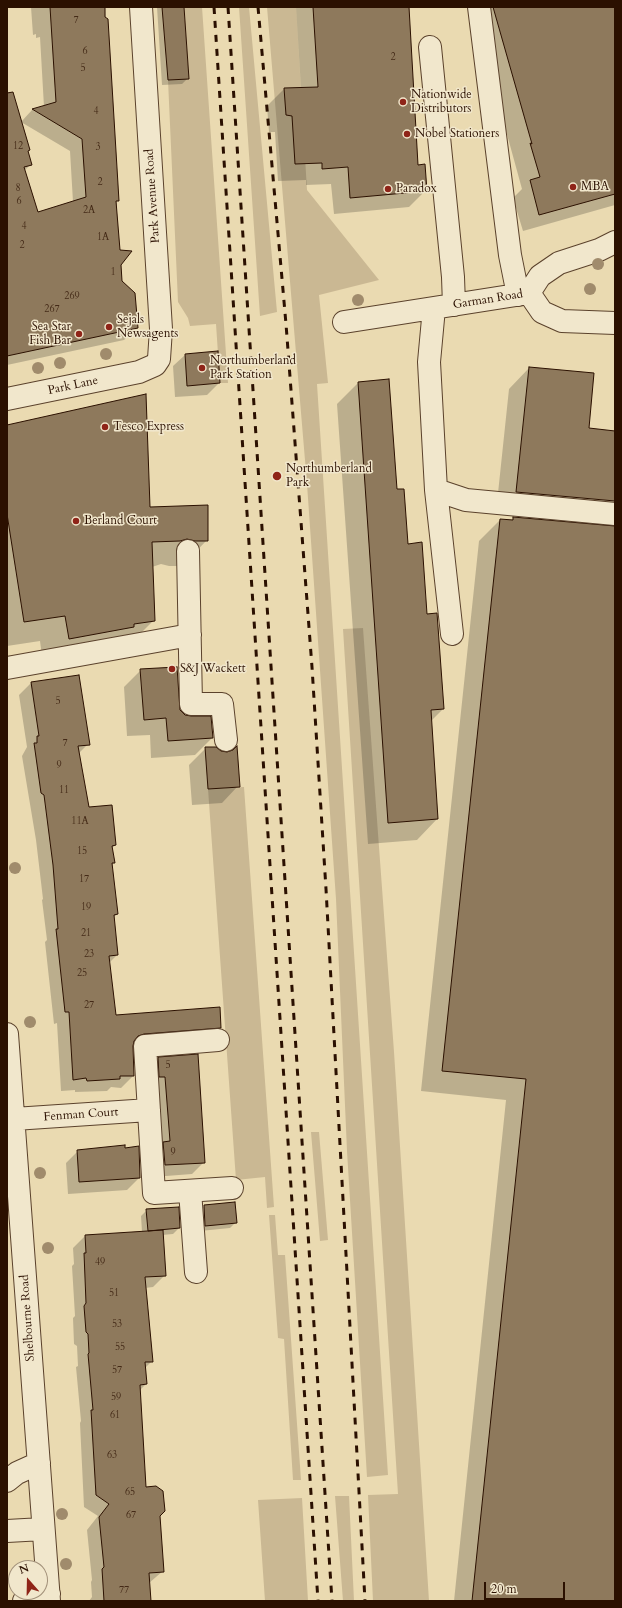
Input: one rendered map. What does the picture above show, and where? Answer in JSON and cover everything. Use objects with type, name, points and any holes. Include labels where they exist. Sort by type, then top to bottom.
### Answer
[{"type":"street","name":"Park Avenue Road","points":[[139,372],[155,365],[159,359],[161,329],[141,7]]},
{"type":"street","points":[[479,7],[510,255],[523,294],[542,312],[562,321],[615,323]]},
{"type":"street","points":[[430,47],[453,277],[429,362],[436,490],[452,634]]},
{"type":"street","name":"Garman Road","points":[[344,322],[523,294],[540,276],[559,263],[599,250],[615,242]]},
{"type":"street","name":"Park Lane","points":[[7,399],[139,372]]},
{"type":"street","points":[[436,490],[466,500],[615,514]]},
{"type":"street","points":[[188,551],[191,704],[222,704],[226,740]]},
{"type":"street","points":[[7,668],[190,635]]},
{"type":"street","name":"Shelbourne Road","points":[[7,1034],[14,1119],[14,1226],[39,1463],[49,1597]]},
{"type":"street","points":[[218,1040],[145,1046],[154,1193],[232,1188]]},
{"type":"street","name":"Fenman Court","points":[[14,1119],[149,1110]]},
{"type":"street","points":[[190,1191],[196,1272]]},
{"type":"street","points":[[7,1481],[17,1473],[39,1463]]},
{"type":"street","points":[[7,1531],[43,1528]]},
{"type":"street","points":[[24,1601],[49,1597]]},
{"type":"shaded area","points":[[184,7],[202,7],[228,383],[220,383],[216,324],[190,326],[188,318],[178,302],[168,80],[189,78]]},
{"type":"shaded area","points":[[239,7],[249,7],[277,312],[260,316]]},
{"type":"shaded area","points":[[267,7],[296,7],[307,190],[379,280],[319,295],[328,383],[317,384],[388,1475],[367,1477],[347,1151],[336,899],[307,484]]},
{"type":"shaded area","points":[[363,628],[394,1052],[429,1601],[373,1601],[368,1495],[398,1494],[343,629]]},
{"type":"shaded area","points":[[244,787],[274,1207],[267,1208],[265,1177],[236,1180],[208,789]]},
{"type":"shaded area","points":[[311,1132],[319,1132],[328,1240],[320,1241]]},
{"type":"shaded area","points":[[269,1215],[275,1215],[278,1255],[285,1255],[301,1480],[293,1480],[284,1339],[278,1338]]},
{"type":"shaded area","points":[[335,1496],[349,1496],[354,1601],[343,1601]]},
{"type":"shaded area","points":[[302,1498],[308,1601],[265,1601],[258,1500]]},
{"type":"building","points":[[50,7],[105,7],[105,17],[108,19],[119,201],[116,201],[120,250],[132,251],[121,265],[122,281],[135,293],[138,328],[7,356],[7,93],[13,92],[30,150],[28,151],[32,165],[24,167],[38,212],[86,197],[82,139],[32,109],[56,102]]},
{"type":"building","points":[[162,7],[184,7],[189,79],[168,80]]},
{"type":"building","points":[[313,7],[409,7],[418,165],[425,164],[427,191],[350,198],[348,167],[322,169],[322,163],[295,164],[292,116],[286,115],[284,88],[318,87]]},
{"type":"building","points":[[493,7],[615,7],[615,194],[539,215],[530,180],[540,177]]},
{"type":"building","name":"Northumberland Park Station","points":[[218,351],[220,383],[187,386],[185,354]]},
{"type":"building","points":[[529,367],[594,373],[589,428],[615,431],[615,501],[516,492]]},
{"type":"building","points":[[389,379],[397,489],[404,489],[408,544],[422,542],[427,614],[437,613],[444,709],[431,710],[438,819],[388,823],[358,382]]},
{"type":"building","name":"Berland Court","points":[[146,394],[150,507],[208,505],[208,541],[195,541],[187,539],[180,541],[152,542],[155,621],[134,624],[134,627],[69,639],[65,616],[24,622],[7,514],[7,425]]},
{"type":"building","points":[[513,517],[615,526],[615,1601],[472,1601],[526,1079],[442,1071],[500,519],[513,520]]},
{"type":"building","points":[[177,667],[180,710],[185,715],[211,716],[213,738],[168,741],[166,718],[144,720],[140,669]]},
{"type":"building","points":[[79,675],[90,745],[78,746],[89,807],[112,805],[116,845],[112,846],[115,863],[112,863],[118,914],[114,915],[118,955],[109,956],[116,1015],[220,1007],[221,1028],[144,1034],[138,1036],[134,1041],[133,1046],[134,1076],[120,1076],[120,1079],[87,1081],[86,1078],[73,1080],[69,1012],[65,1012],[56,929],[58,929],[53,865],[44,795],[41,793],[34,743],[37,743],[37,736],[39,736],[31,682]]},
{"type":"building","points":[[237,746],[240,787],[208,789],[205,747],[216,747],[221,751],[227,752],[233,750]]},
{"type":"building","points":[[198,1054],[205,1163],[165,1165],[163,1142],[170,1141],[165,1077],[159,1077],[158,1057]]},
{"type":"building","points":[[125,1145],[125,1148],[139,1146],[140,1178],[79,1182],[77,1150]]},
{"type":"building","points":[[235,1202],[237,1223],[205,1226],[204,1205]]},
{"type":"building","points":[[179,1207],[180,1228],[148,1231],[146,1209]]},
{"type":"building","points":[[163,1230],[166,1276],[145,1277],[153,1362],[145,1362],[147,1384],[140,1385],[146,1487],[156,1486],[163,1491],[165,1511],[160,1516],[164,1572],[149,1573],[151,1601],[104,1601],[102,1569],[104,1567],[99,1517],[109,1504],[96,1495],[91,1410],[93,1410],[88,1354],[88,1334],[86,1332],[84,1306],[86,1303],[84,1253],[86,1253],[85,1235]]},
{"type":"railway","points":[[214,7],[318,1601]]},
{"type":"railway","points":[[228,7],[332,1601]]},
{"type":"railway","points":[[258,7],[286,324],[312,667],[326,889],[365,1601]]},
{"type":"place","name":"Nationwide Distributors","points":[[403,102]]},
{"type":"place","name":"Nobel Stationers","points":[[407,134]]},
{"type":"place","name":"MBA","points":[[573,187]]},
{"type":"place","name":"Paradox","points":[[388,189]]},
{"type":"place","name":"Sejals Newsagents","points":[[109,327]]},
{"type":"place","name":"Sea Star Fish Bar","points":[[79,334]]},
{"type":"place","name":"Northumberland Park Station","points":[[202,368]]},
{"type":"place","name":"Tesco Express","points":[[105,427]]},
{"type":"place","name":"Northumberland Park","points":[[277,476]]},
{"type":"place","name":"Berland Court","points":[[76,521]]},
{"type":"place","name":"S&J Wackett","points":[[172,669]]}]
